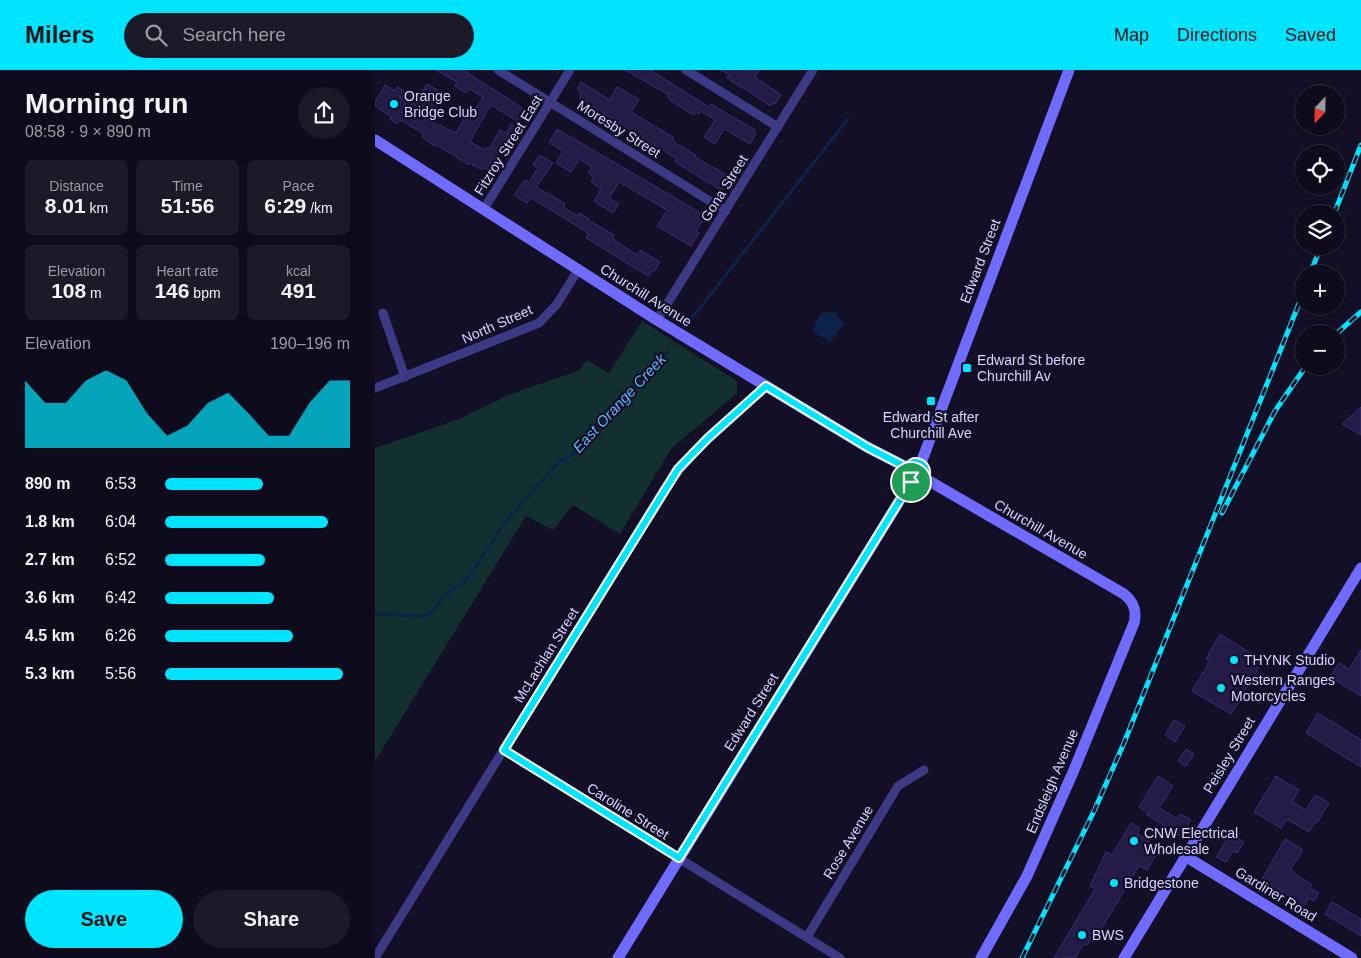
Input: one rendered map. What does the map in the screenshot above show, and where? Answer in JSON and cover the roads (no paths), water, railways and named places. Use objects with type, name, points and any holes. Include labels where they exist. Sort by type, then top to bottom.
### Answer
[{"type":"street","name":"Moresby Street","points":[[498,70],[726,211]]},
{"type":"street","name":"Fitzroy Street East","points":[[484,209],[571,70]]},
{"type":"street","points":[[686,70],[778,127]]},
{"type":"street","name":"Gona Street","points":[[657,320],[813,70]]},
{"type":"street","name":"Edward Street","points":[[921,463],[1069,70]]},
{"type":"street","name":"Churchill Avenue","points":[[375,140],[657,320],[867,447],[906,467]]},
{"type":"street","name":"North Street","points":[[375,388],[539,323],[557,304],[578,270]]},
{"type":"street","points":[[383,313],[405,377]]},
{"type":"street","name":"McLachlan Street","points":[[375,958],[674,475],[708,438],[766,386]]},
{"type":"street","points":[[914,462],[921,463],[926,471],[924,478],[917,483],[911,482],[905,474],[906,467],[914,462]]},
{"type":"street","name":"Churchill Avenue","points":[[924,478],[1124,594],[1130,599],[1135,611]]},
{"type":"street","name":"Edward Street","points":[[618,958],[911,482]]},
{"type":"street","name":"Peisley Street","points":[[1124,958],[1361,568]]},
{"type":"street","name":"Endsleigh Avenue","points":[[981,958],[1027,876],[1074,770],[1134,623],[1135,611]]},
{"type":"street","name":"Caroline Street","points":[[504,750],[840,958]]},
{"type":"street","name":"Rose Avenue","points":[[807,938],[898,786],[924,770]]},
{"type":"street","name":"Gardiner Road","points":[[1185,856],[1352,958]]},
{"type":"water","points":[[835,312],[844,324],[830,343],[812,330],[821,313]]},
{"type":"waterway","name":"East Orange Creek","points":[[689,322],[848,119]]},
{"type":"waterway","name":"East Orange Creek","points":[[375,614],[428,616],[446,595],[468,578],[504,524],[559,462],[580,450],[616,402],[668,351]]},
{"type":"railway","points":[[1338,205],[1361,145]]},
{"type":"railway","points":[[1314,265],[1317,255]]},
{"type":"railway","points":[[1345,326],[1361,312]]},
{"type":"railway","points":[[1022,958],[1095,809],[1124,743],[1295,314]]},
{"type":"railway","points":[[1222,513],[1275,411],[1300,375]]},
{"type":"place","name":"Orange Bridge Club","points":[[394,104]]},
{"type":"place","name":"Edward St before Churchill Av","points":[[967,368]]},
{"type":"place","name":"Edward St after Churchill Ave","points":[[931,401]]},
{"type":"place","name":"THYNK Studio","points":[[1234,660]]},
{"type":"place","name":"Western Ranges Motorcycles","points":[[1221,688]]},
{"type":"place","name":"CNW Electrical Wholesale","points":[[1134,841]]},
{"type":"place","name":"Bridgestone","points":[[1114,883]]},
{"type":"place","name":"BWS","points":[[1082,935]]}]
